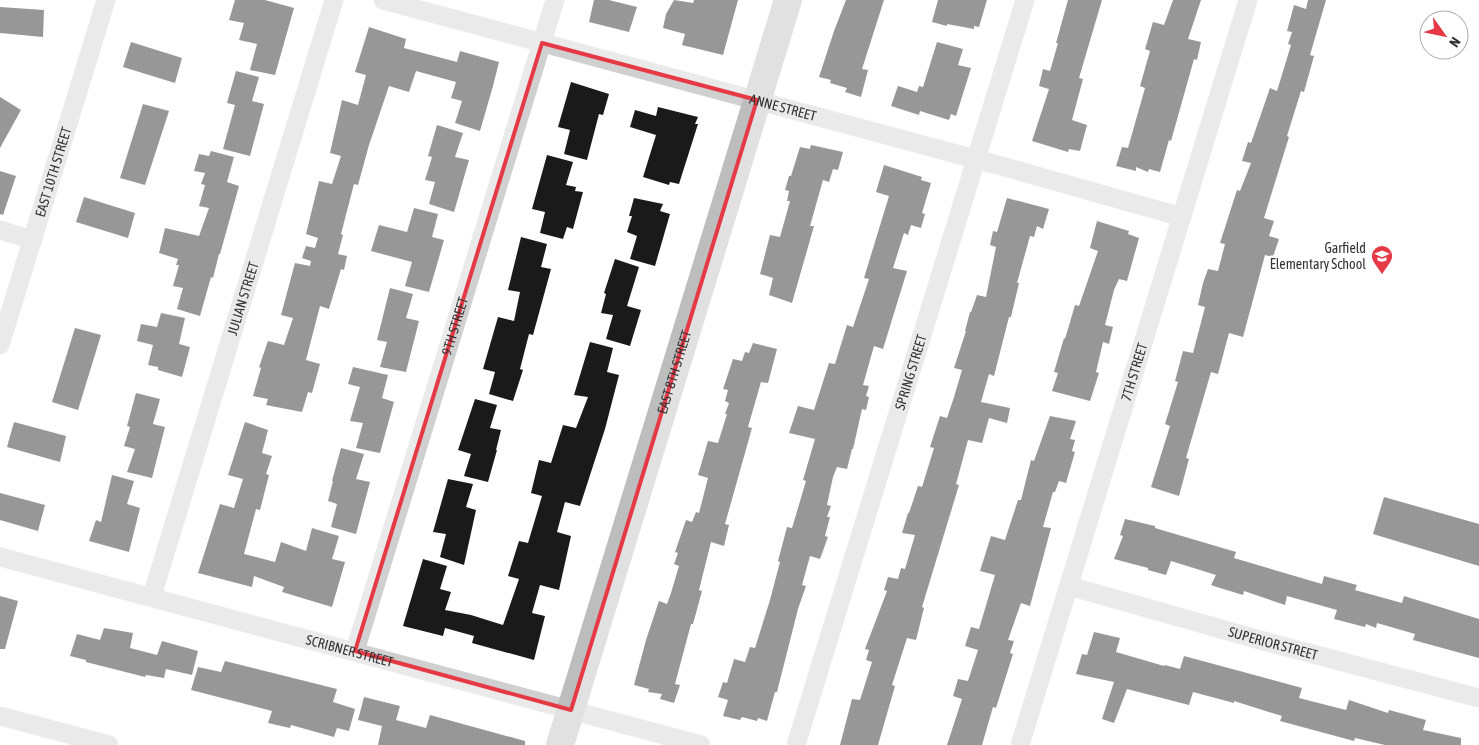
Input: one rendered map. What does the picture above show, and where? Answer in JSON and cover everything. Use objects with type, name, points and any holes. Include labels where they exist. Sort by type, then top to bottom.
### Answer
[{"type":"street","name":"EAST 10TH STREET","points":[[0,345],[106,0]]},
{"type":"street","name":"JULIAN STREET","points":[[152,596],[334,0]]},
{"type":"street","name":"ANNE STREET","points":[[383,0],[757,100],[1182,217]]},
{"type":"street","name":"9TH STREET","points":[[355,651],[555,0]]},
{"type":"street","name":"EAST 8TH STREET","points":[[560,745],[788,0]]},
{"type":"street","name":"SPRING STREET","points":[[796,745],[1025,0]]},
{"type":"street","name":"7TH STREET","points":[[1020,745],[1248,0]]},
{"type":"street","points":[[0,230],[33,240]]},
{"type":"street","name":"SCRIBNER STREET","points":[[0,557],[152,596],[701,745]]},
{"type":"street","name":"SUPERIOR STREET","points":[[1069,586],[1260,640],[1479,698]]},
{"type":"street","points":[[0,716],[109,745]]},
{"type":"highlighted area","points":[[542,43],[757,100],[571,710],[355,651]]},
{"type":"building","points":[[235,0],[265,0],[294,8],[275,75],[250,70],[257,44],[239,40],[244,23],[229,20]]},
{"type":"building","points":[[594,0],[609,0],[637,7],[629,32],[589,22]]},
{"type":"building","points":[[674,0],[693,3],[694,0],[738,0],[723,55],[682,45],[685,34],[663,28],[666,14]]},
{"type":"building","points":[[846,0],[884,0],[862,69],[868,70],[861,97],[845,92],[847,88],[830,83],[831,80],[819,77]]},
{"type":"building","points":[[938,0],[987,0],[979,27],[974,26],[974,29],[932,22]]},
{"type":"building","points":[[1068,0],[1102,0],[1079,78],[1083,79],[1072,120],[1087,125],[1080,151],[1069,149],[1068,152],[1032,141],[1049,89],[1039,86],[1043,69],[1050,71]]},
{"type":"building","points":[[1173,0],[1201,0],[1188,39],[1201,42],[1197,60],[1194,59],[1171,141],[1169,140],[1160,172],[1149,169],[1148,172],[1136,167],[1136,171],[1116,166],[1122,147],[1128,148],[1145,88],[1140,86],[1150,51],[1145,49],[1153,22],[1164,25]]},
{"type":"building","points":[[1308,0],[1326,0],[1310,55],[1314,56],[1304,92],[1301,91],[1264,218],[1274,221],[1269,236],[1279,239],[1273,257],[1265,255],[1243,337],[1229,333],[1218,374],[1211,372],[1186,458],[1189,459],[1179,496],[1151,487],[1170,426],[1165,424],[1178,382],[1175,381],[1183,351],[1193,353],[1205,307],[1198,305],[1203,283],[1208,269],[1218,271],[1225,244],[1220,243],[1237,190],[1240,191],[1251,163],[1242,161],[1248,142],[1251,143],[1270,88],[1277,91],[1291,45],[1288,44],[1292,32],[1287,31],[1294,5],[1306,9]]},
{"type":"building","points":[[0,7],[44,10],[43,37],[0,33]]},
{"type":"building","points":[[369,27],[406,39],[404,48],[457,62],[460,51],[499,62],[493,86],[480,131],[455,123],[462,101],[451,98],[456,82],[416,71],[409,92],[389,86],[358,185],[354,184],[341,234],[343,235],[338,254],[347,256],[344,270],[341,269],[329,309],[320,306],[306,360],[320,364],[312,393],[308,392],[302,412],[266,405],[268,399],[253,396],[261,368],[259,367],[268,341],[284,345],[293,318],[281,315],[295,263],[310,266],[311,261],[302,258],[306,246],[315,248],[318,238],[306,234],[319,181],[332,184],[341,156],[330,153],[342,100],[358,105],[366,75],[355,72]]},
{"type":"building","points":[[131,42],[182,58],[175,83],[123,67]]},
{"type":"building","points":[[937,42],[963,49],[958,65],[971,68],[956,116],[951,114],[949,120],[920,111],[919,115],[891,106],[898,86],[917,92],[919,86],[923,87]]},
{"type":"building","points":[[236,71],[259,77],[252,101],[264,104],[250,156],[223,149],[235,105],[227,103]]},
{"type":"building","points":[[571,82],[609,94],[603,115],[599,114],[587,160],[564,154],[570,130],[558,127]]},
{"type":"building","points":[[0,97],[21,110],[0,148]]},
{"type":"building","points":[[143,104],[169,111],[145,185],[120,178]]},
{"type":"building","points":[[658,107],[698,117],[695,124],[698,124],[679,184],[670,182],[669,185],[643,177],[656,135],[630,127],[635,110],[656,116]]},
{"type":"building","points":[[437,125],[463,133],[455,157],[469,160],[454,212],[429,204],[435,182],[425,180],[432,157],[428,156]]},
{"type":"building","points":[[811,145],[843,152],[838,170],[833,169],[829,182],[823,180],[810,226],[814,226],[792,303],[769,295],[773,278],[760,274],[770,235],[780,237],[790,201],[787,201],[789,191],[785,190],[800,147],[810,149]]},
{"type":"building","points":[[211,151],[234,157],[227,182],[239,186],[213,278],[211,277],[200,316],[177,309],[183,288],[173,286],[179,265],[176,265],[178,259],[159,253],[165,228],[199,236],[209,208],[199,206],[205,185],[201,184],[205,173],[194,171],[199,154],[209,156]]},
{"type":"building","points":[[547,155],[573,162],[566,185],[576,187],[575,191],[583,192],[573,229],[567,227],[563,239],[540,233],[545,212],[532,209]]},
{"type":"building","points":[[884,165],[922,177],[921,180],[931,183],[922,213],[925,214],[921,228],[911,225],[908,235],[904,233],[893,268],[907,271],[883,349],[874,346],[863,385],[869,386],[866,396],[869,397],[866,410],[862,409],[847,469],[837,467],[833,477],[827,505],[831,506],[827,517],[830,517],[825,536],[828,537],[820,559],[810,556],[802,585],[806,586],[798,609],[777,692],[775,692],[767,721],[758,718],[757,721],[742,717],[740,720],[723,716],[728,700],[718,697],[723,682],[727,683],[734,659],[745,662],[750,647],[755,648],[770,600],[787,527],[792,528],[806,481],[803,480],[815,439],[789,433],[798,406],[814,410],[829,363],[835,364],[847,325],[853,327],[869,279],[864,278],[889,196],[876,192]]},
{"type":"building","points":[[0,171],[16,176],[3,215],[0,214]]},
{"type":"building","points":[[84,197],[135,213],[128,238],[76,222]]},
{"type":"building","points":[[634,198],[663,204],[660,211],[670,214],[655,266],[630,259],[637,236],[627,232],[632,216],[629,216]]},
{"type":"building","points":[[1007,198],[1049,209],[1043,229],[1037,226],[1034,237],[1030,236],[1017,283],[1019,283],[1011,317],[1009,317],[994,376],[989,374],[981,402],[1010,408],[1007,423],[989,418],[982,443],[968,440],[956,484],[959,485],[922,607],[924,608],[916,640],[907,638],[892,685],[895,686],[878,745],[840,745],[852,699],[860,700],[872,662],[866,660],[869,650],[865,649],[887,591],[884,590],[888,577],[898,579],[901,568],[905,569],[915,535],[902,533],[918,486],[922,487],[934,448],[930,447],[940,416],[947,418],[954,397],[962,370],[954,368],[970,312],[977,295],[986,297],[996,247],[990,245],[993,231],[997,232]]},
{"type":"building","points":[[414,208],[438,214],[432,237],[444,240],[429,292],[405,286],[412,262],[371,251],[379,225],[407,232]]},
{"type":"building","points":[[1097,221],[1129,231],[1128,234],[1139,238],[1127,281],[1119,279],[1114,290],[1105,325],[1113,327],[1109,344],[1103,342],[1096,372],[1099,373],[1090,401],[1052,391],[1058,373],[1054,372],[1064,338],[1075,305],[1079,306],[1098,251],[1090,248]]},
{"type":"building","points":[[521,237],[547,244],[541,267],[551,269],[533,335],[529,334],[520,369],[523,370],[513,401],[489,394],[495,372],[483,369],[498,317],[514,321],[520,292],[508,290]]},
{"type":"building","points":[[615,259],[639,267],[627,306],[641,310],[630,346],[606,339],[613,315],[601,313],[606,294],[604,293]]},
{"type":"building","points":[[390,288],[413,294],[406,318],[419,321],[406,372],[380,367],[387,342],[377,340]]},
{"type":"building","points":[[161,313],[185,318],[179,344],[190,347],[182,377],[148,365],[153,345],[137,341],[141,324],[157,327]]},
{"type":"building","points":[[75,328],[101,335],[78,410],[52,402]]},
{"type":"building","points":[[590,342],[613,348],[607,372],[619,375],[605,429],[580,506],[565,502],[557,532],[571,536],[559,590],[540,585],[532,613],[545,616],[534,660],[472,643],[474,636],[445,628],[443,636],[403,626],[423,559],[447,566],[440,589],[451,592],[445,610],[471,615],[503,625],[519,579],[508,576],[519,541],[528,543],[542,496],[531,493],[539,460],[551,463],[563,425],[576,428],[588,397],[574,395]]},
{"type":"building","points":[[753,343],[777,349],[768,383],[761,382],[748,427],[752,428],[725,524],[729,525],[724,546],[711,542],[699,590],[702,591],[675,684],[680,685],[674,703],[660,699],[662,694],[648,692],[649,689],[634,685],[659,601],[667,604],[671,593],[679,566],[674,564],[678,553],[675,552],[686,520],[692,522],[696,512],[699,513],[708,478],[698,475],[708,441],[718,443],[727,414],[725,414],[729,403],[725,401],[728,390],[723,389],[733,359],[742,361],[745,352],[749,353]]},
{"type":"building","points":[[353,367],[388,375],[382,398],[394,402],[380,453],[356,448],[363,423],[350,421],[360,387],[348,384]]},
{"type":"building","points":[[136,393],[160,399],[153,424],[165,427],[152,478],[127,472],[135,449],[124,446],[130,427],[127,426]]},
{"type":"building","points":[[475,399],[497,405],[490,428],[501,430],[488,482],[464,476],[471,454],[458,450]]},
{"type":"building","points":[[1050,416],[1076,421],[1070,439],[1075,440],[1072,451],[1075,452],[1066,483],[1059,481],[1055,492],[1053,492],[1043,527],[1051,528],[1030,606],[1021,603],[1008,640],[1014,641],[1010,653],[1013,654],[996,708],[993,707],[982,745],[947,745],[962,699],[953,696],[958,679],[968,681],[978,650],[965,646],[971,627],[979,629],[995,575],[980,571],[991,536],[1005,540],[1018,500],[1021,500],[1031,460],[1034,461]]},
{"type":"building","points":[[14,422],[66,436],[60,462],[7,447]]},
{"type":"building","points":[[245,422],[268,430],[262,453],[272,456],[266,474],[269,475],[260,510],[256,509],[244,554],[275,562],[281,542],[306,551],[312,528],[339,536],[332,559],[345,562],[332,607],[282,592],[284,587],[254,576],[252,587],[198,573],[220,504],[234,508],[243,479],[228,475]]},
{"type":"building","points":[[341,448],[364,454],[356,479],[370,482],[356,534],[331,527],[337,504],[328,501]]},
{"type":"building","points":[[112,475],[134,481],[127,504],[140,508],[129,552],[89,541],[96,520],[101,522]]},
{"type":"building","points":[[448,479],[473,484],[466,507],[476,510],[464,565],[440,557],[446,534],[433,532]]},
{"type":"building","points":[[0,493],[45,505],[38,531],[0,520]]},
{"type":"building","points":[[1384,497],[1479,524],[1479,566],[1373,534]]},
{"type":"building","points":[[1125,519],[1155,526],[1155,528],[1236,552],[1234,558],[1322,584],[1324,576],[1357,585],[1355,590],[1402,603],[1404,596],[1479,619],[1479,658],[1413,640],[1415,634],[1377,623],[1376,628],[1366,624],[1365,627],[1334,619],[1337,610],[1287,596],[1285,605],[1244,591],[1243,595],[1220,588],[1211,585],[1216,575],[1171,561],[1166,575],[1114,559],[1123,536],[1120,535]]},
{"type":"building","points":[[0,596],[18,601],[5,649],[0,649]]},
{"type":"building","points":[[104,628],[133,633],[130,648],[157,655],[162,641],[198,651],[192,675],[166,669],[164,678],[146,675],[145,677],[70,656],[77,634],[100,640]]},
{"type":"building","points":[[1094,632],[1120,638],[1116,652],[1164,666],[1180,669],[1184,656],[1302,688],[1299,698],[1346,710],[1349,700],[1388,713],[1389,710],[1426,720],[1423,730],[1461,738],[1461,745],[1385,745],[1355,738],[1354,741],[1280,721],[1282,716],[1234,701],[1234,703],[1193,692],[1189,705],[1127,689],[1114,723],[1102,719],[1114,682],[1076,674],[1082,654],[1087,655]]},
{"type":"building","points":[[225,661],[337,689],[333,702],[355,709],[349,731],[337,728],[334,737],[291,725],[290,728],[268,723],[272,711],[191,690],[198,667],[221,672]]},
{"type":"building","points":[[364,697],[400,706],[396,720],[426,728],[430,715],[525,741],[525,745],[378,745],[382,726],[358,720]]},
{"type":"place","name":"Garfield Elementary School","points":[[1382,275]]}]
